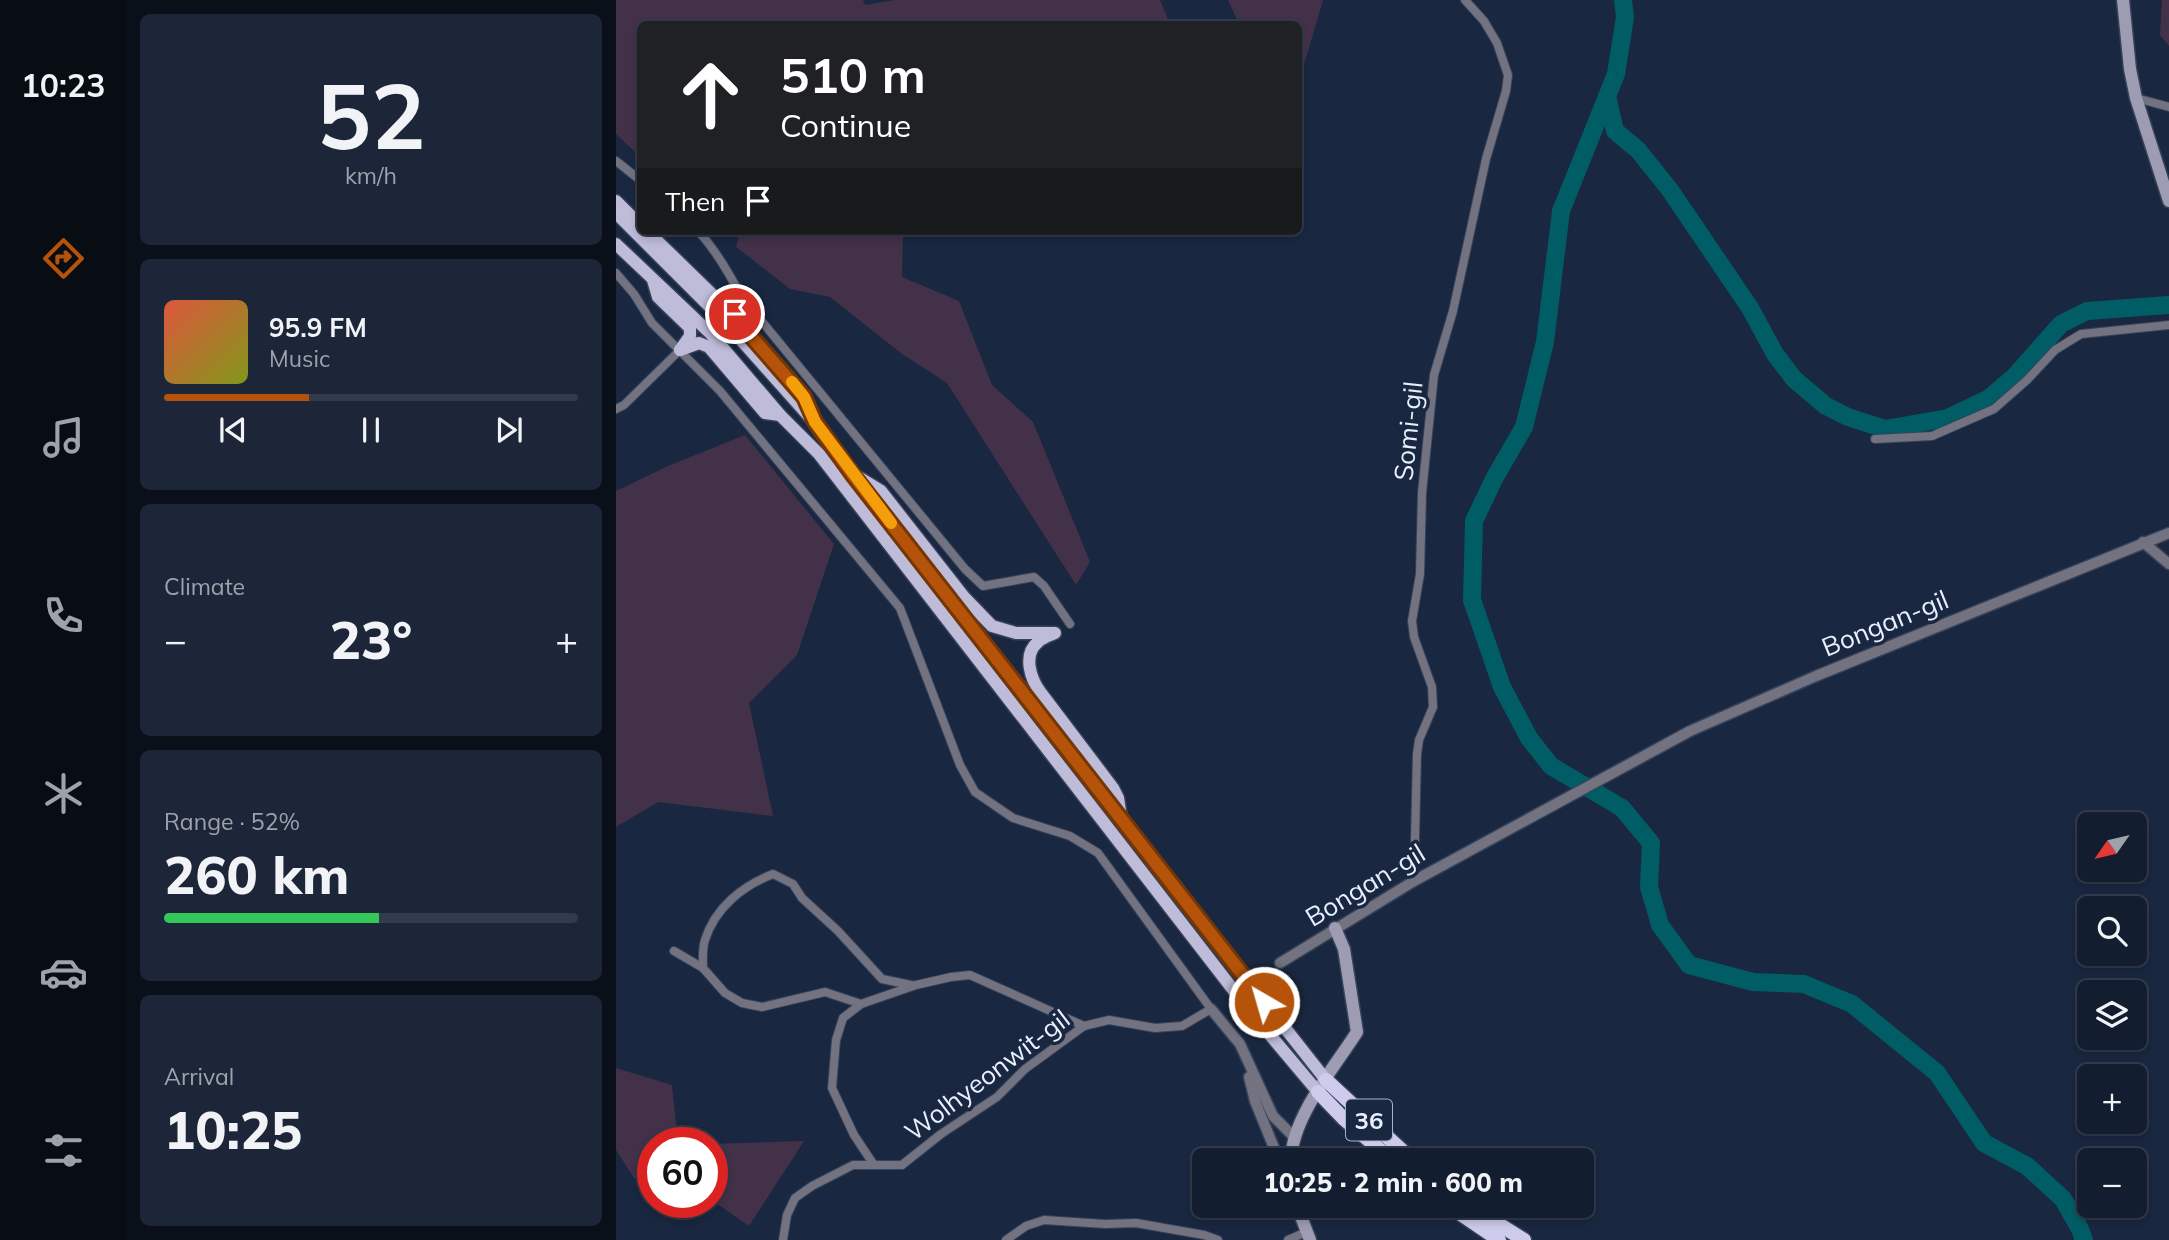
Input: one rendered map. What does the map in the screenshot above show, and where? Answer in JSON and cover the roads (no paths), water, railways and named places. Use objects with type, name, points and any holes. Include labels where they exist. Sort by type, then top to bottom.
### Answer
[{"type":"highway","name":"36","points":[[1322,1086],[1344,1119],[1378,1148]]},
{"type":"highway","name":"36","points":[[1322,1086],[1397,1148]]},
{"type":"highway","points":[[1467,1218],[1499,1240]]},
{"type":"highway","points":[[1490,1218],[1524,1240]]},
{"type":"main road","points":[[2123,0],[2130,69],[2136,98],[2169,201]]},
{"type":"main road","points":[[616,201],[637,222]]},
{"type":"main road","name":"36","points":[[616,213],[637,234]]},
{"type":"main road","name":"36","points":[[638,235],[726,323],[815,422],[1322,1086]]},
{"type":"main road","points":[[651,235],[719,301],[737,300],[735,314],[743,327],[804,397],[815,422]]},
{"type":"main road","name":"36","points":[[616,244],[711,334],[780,415],[819,454],[1245,1005],[1322,1086]]},
{"type":"main road","points":[[652,276],[658,297],[690,328],[690,336],[680,350]]},
{"type":"main road","points":[[680,350],[699,343],[709,347],[765,413],[780,415]]},
{"type":"main road","points":[[853,475],[881,491],[964,597],[992,625],[1016,633],[1055,633],[1037,642],[1032,650],[1031,676],[1113,788],[1118,798],[1122,821]]},
{"type":"main road","points":[[1293,1148],[1294,1137],[1322,1086],[1357,1032],[1344,949],[1335,929]]},
{"type":"main road","points":[[1301,1218],[1308,1236]]},
{"type":"street","name":"Somi-gil","points":[[1414,881],[1417,754],[1419,740],[1433,708],[1434,697],[1414,637],[1412,621],[1420,574],[1422,493],[1434,375],[1461,278],[1486,159],[1506,91],[1508,75],[1497,43],[1484,21],[1465,0]]},
{"type":"street","points":[[2136,98],[2169,107]]},
{"type":"street","points":[[616,161],[637,178]]},
{"type":"street","points":[[702,235],[709,242],[737,300],[965,569],[982,586],[1034,577],[1044,586],[1070,624]]},
{"type":"street","points":[[616,273],[652,323],[720,391],[900,608],[960,765],[975,792],[1013,818],[1070,836],[1098,853],[1211,1009],[1240,1044],[1270,1113],[1294,1137]]},
{"type":"street","points":[[1875,439],[1932,436],[1994,410],[2055,350],[2081,334],[2169,325]]},
{"type":"street","points":[[616,409],[624,405],[680,350]]},
{"type":"street","name":"Bongan-gil","points":[[1280,963],[1414,881],[1690,732],[1744,707],[2169,533]]},
{"type":"street","points":[[2143,542],[2169,564]]},
{"type":"street","points":[[703,968],[704,942],[717,913],[743,889],[773,874],[793,884],[809,905],[838,930],[882,979],[916,985]]},
{"type":"street","points":[[674,951],[703,968],[725,993],[742,1003],[762,1007],[825,992],[861,1004]]},
{"type":"street","points":[[874,1165],[854,1135],[832,1088],[836,1040],[843,1018],[861,1004],[916,985],[970,975],[1084,1026]]},
{"type":"street","name":"Wolhyeonwit-gil","points":[[783,1240],[787,1215],[795,1198],[853,1165],[902,1165],[941,1134],[998,1097],[1025,1069],[1084,1026],[1109,1020],[1155,1028],[1182,1026],[1211,1009]]},
{"type":"street","points":[[1240,1044],[1255,1101],[1274,1148]]},
{"type":"street","points":[[1006,1240],[1013,1232],[1044,1220],[1136,1223],[1217,1240]]},
{"type":"street","points":[[1288,1240],[1308,1236]]},
{"type":"waterway","points":[[1623,0],[1625,17],[1616,74],[1561,211],[1545,342],[1524,427],[1495,477],[1474,521],[1472,600],[1502,687],[1529,738],[1551,766],[1622,808],[1651,843],[1649,887],[1660,925],[1689,965],[1753,982],[1804,984],[1852,1004],[1937,1073],[1984,1143],[2027,1166],[2063,1199],[2084,1240]]},
{"type":"waterway","points":[[1607,96],[1615,131],[1638,150],[1670,190],[1750,308],[1775,354],[1794,379],[1826,406],[1848,417],[1885,429],[1948,418],[1988,399],[2015,376],[2061,324],[2087,311],[2169,305]]}]
